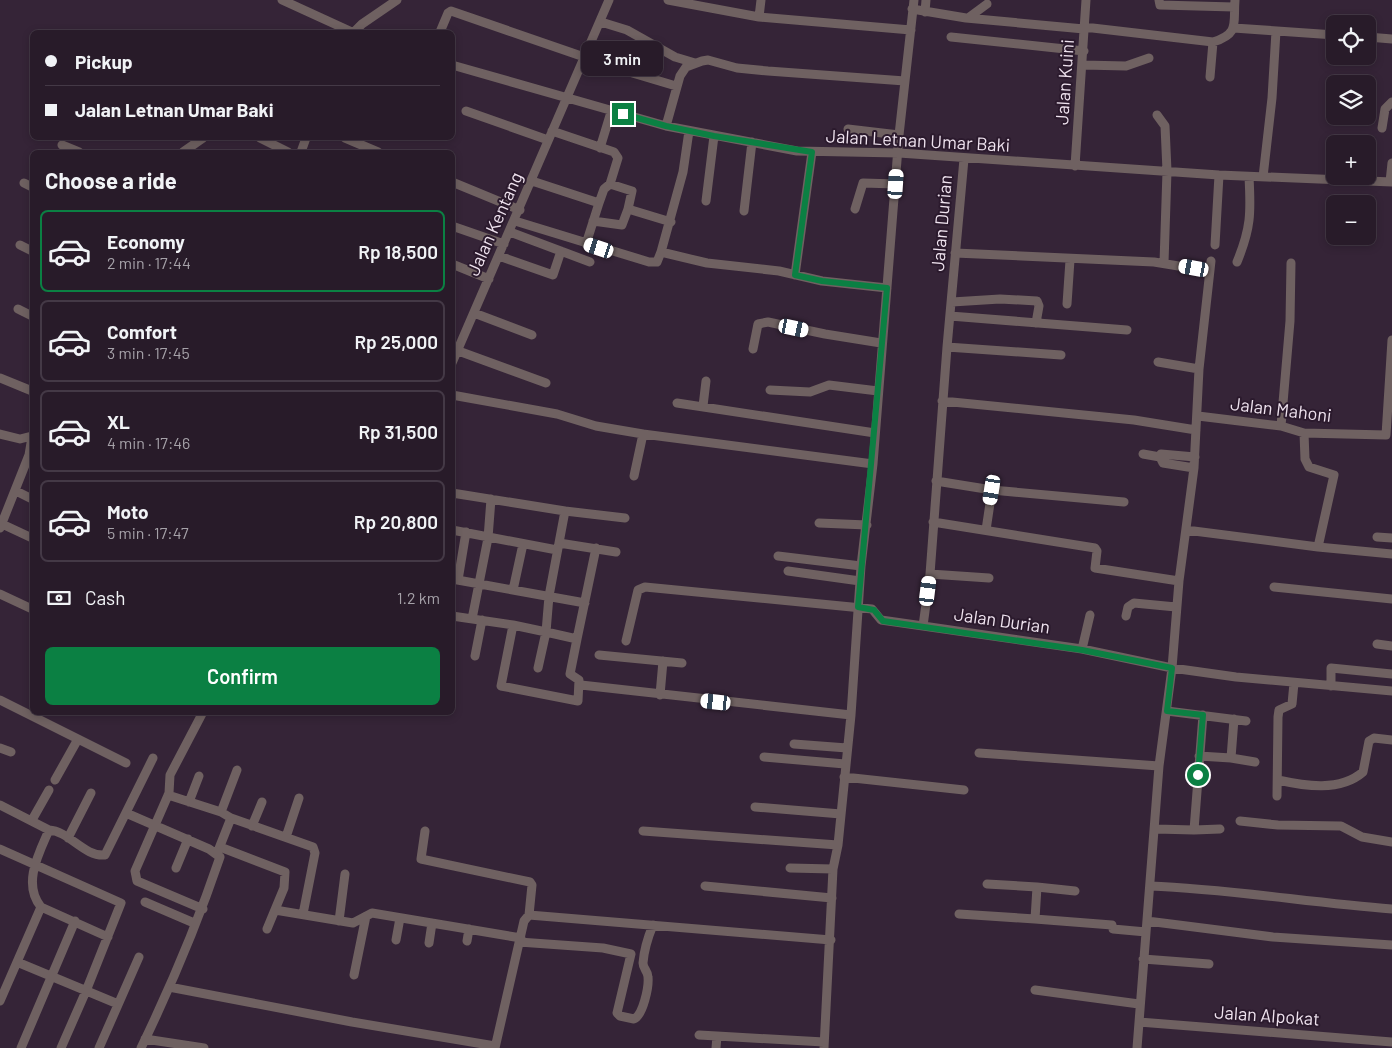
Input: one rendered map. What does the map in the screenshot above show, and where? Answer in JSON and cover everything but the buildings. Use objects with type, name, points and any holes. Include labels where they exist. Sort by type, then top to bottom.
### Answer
[{"type":"street","points":[[282,0],[297,3],[350,30]]},
{"type":"street","points":[[356,30],[369,18],[396,0]]},
{"type":"street","name":"Jalan Kentang","points":[[455,350],[520,210],[565,98],[601,22],[608,0]]},
{"type":"street","points":[[668,0],[759,17],[911,30]]},
{"type":"street","points":[[759,17],[761,0]]},
{"type":"street","points":[[925,12],[926,0]]},
{"type":"street","name":"Jalan Kuini","points":[[1075,166],[1086,0]]},
{"type":"street","points":[[699,1035],[750,1038],[783,1044],[824,1045],[833,870],[838,845],[851,715],[861,566],[867,525],[899,135],[913,4],[925,12],[968,18],[1213,42],[1225,38],[1234,28],[1234,3],[1160,6],[1159,0]]},
{"type":"street","points":[[968,18],[987,4]]},
{"type":"street","points":[[441,30],[448,13],[451,11],[584,55],[626,71],[676,86]]},
{"type":"street","points":[[601,22],[628,30],[675,57],[695,63]]},
{"type":"street","points":[[1234,28],[1326,34]]},
{"type":"street","points":[[1263,177],[1272,98],[1276,31]]},
{"type":"street","points":[[951,37],[1084,51]]},
{"type":"street","points":[[1376,38],[1392,39]]},
{"type":"street","points":[[1210,76],[1213,42]]},
{"type":"street","points":[[1083,64],[1126,66],[1149,58]]},
{"type":"street","points":[[666,126],[676,86],[686,67],[708,60],[737,68],[905,81]]},
{"type":"street","name":"Jalan Letnan Umar Baki","points":[[455,66],[611,112],[666,126],[812,152],[899,153],[964,159],[1249,177],[1391,182]]},
{"type":"street","points":[[1382,128],[1385,109],[1392,102]]},
{"type":"street","points":[[466,111],[614,152],[618,158],[610,184],[604,189],[586,244]]},
{"type":"street","points":[[600,148],[611,112]]},
{"type":"street","points":[[1157,115],[1165,126],[1167,171],[1164,263]]},
{"type":"street","points":[[848,129],[899,135]]},
{"type":"street","points":[[515,220],[586,244],[649,262],[657,262],[671,222],[684,172],[689,131]]},
{"type":"street","points":[[706,201],[714,136]]},
{"type":"street","points":[[186,150],[200,140]]},
{"type":"street","points":[[264,140],[284,150]]},
{"type":"street","points":[[349,140],[373,150]]},
{"type":"street","points":[[744,211],[752,142]]},
{"type":"street","points":[[62,145],[74,150]]},
{"type":"street","points":[[795,275],[812,152]]},
{"type":"street","name":"Jalan Durian","points":[[964,159],[942,401],[930,574],[923,626],[1082,650],[1172,668],[1294,683],[1392,691]]},
{"type":"street","points":[[1391,182],[1392,163]]},
{"type":"street","points":[[1215,245],[1220,175]]},
{"type":"street","points":[[1236,262],[1247,238],[1251,218],[1249,177]]},
{"type":"street","points":[[532,181],[599,203]]},
{"type":"street","points":[[455,183],[520,210]]},
{"type":"street","points":[[855,209],[862,183],[896,184]]},
{"type":"street","points":[[593,221],[622,224],[628,209],[632,190],[610,184]]},
{"type":"street","points":[[628,209],[671,222]]},
{"type":"street","points":[[455,227],[504,244]]},
{"type":"street","points":[[510,232],[590,262]]},
{"type":"street","points":[[20,245],[30,249]]},
{"type":"street","points":[[499,256],[552,275],[561,252]]},
{"type":"street","points":[[661,252],[706,263],[795,275],[822,281],[887,288]]},
{"type":"street","points":[[955,253],[1164,263],[1209,271]]},
{"type":"street","points":[[1067,304],[1070,260]]},
{"type":"street","points":[[1136,1048],[1156,829],[1159,766],[1172,668],[1179,581],[1194,468],[1199,369],[1211,261]]},
{"type":"street","points":[[1281,426],[1290,321],[1291,263]]},
{"type":"street","points":[[455,265],[489,279]]},
{"type":"street","points":[[952,302],[1000,299],[1037,302],[1039,306],[1036,323]]},
{"type":"street","points":[[18,309],[30,315]]},
{"type":"street","points":[[474,312],[532,336]]},
{"type":"street","points":[[950,316],[1127,330]]},
{"type":"street","points":[[753,349],[758,324],[768,322],[881,343]]},
{"type":"street","name":"Jalan Mahoni","points":[[1198,416],[1281,426],[1304,433],[1386,435],[1392,340]]},
{"type":"street","points":[[947,347],[1061,355]]},
{"type":"street","points":[[455,350],[546,383]]},
{"type":"street","points":[[1158,362],[1199,369]]},
{"type":"street","points":[[0,378],[30,390]]},
{"type":"street","points":[[703,406],[706,381]]},
{"type":"street","points":[[770,390],[810,392],[829,385],[878,391]]},
{"type":"street","points":[[455,396],[558,414],[596,426],[643,434],[872,464]]},
{"type":"street","points":[[942,401],[1134,420],[1196,430]]},
{"type":"street","points":[[677,403],[875,433]]},
{"type":"street","points":[[1304,433],[1305,459],[1309,466],[1334,475],[1318,547]]},
{"type":"street","points":[[0,434],[20,439],[30,437]]},
{"type":"street","points":[[634,476],[643,434]]},
{"type":"street","points":[[1143,454],[1160,457],[1162,454],[1195,456]]},
{"type":"street","points":[[30,457],[1,526],[30,537]]},
{"type":"street","points":[[1160,457],[1163,463],[1194,468]]},
{"type":"street","points":[[936,481],[992,490],[1124,502]]},
{"type":"street","points":[[986,530],[992,490]]},
{"type":"street","points":[[16,491],[30,498]]},
{"type":"street","points":[[455,493],[564,511],[625,518]]},
{"type":"street","points":[[472,619],[488,538],[491,499]]},
{"type":"street","points":[[538,668],[546,632],[549,596],[564,511]]},
{"type":"street","points":[[933,522],[1095,548],[1097,551],[1095,568],[1179,581]]},
{"type":"street","points":[[819,523],[867,525]]},
{"type":"street","points":[[455,530],[523,544],[596,548],[616,552]]},
{"type":"street","points":[[1186,530],[1318,547],[1392,554]]},
{"type":"street","points":[[466,532],[455,580],[586,603]]},
{"type":"street","points":[[1377,537],[1392,538]]},
{"type":"street","points":[[513,590],[523,544]]},
{"type":"street","points":[[513,625],[502,686],[578,701],[581,686],[579,678],[570,674],[596,548]]},
{"type":"street","points":[[778,556],[861,566]]},
{"type":"street","points":[[788,571],[860,581]]},
{"type":"street","points":[[930,574],[989,578]]},
{"type":"street","points":[[626,640],[637,594],[643,587],[726,593],[858,607],[874,610],[881,620],[923,626]]},
{"type":"street","points":[[1274,587],[1392,599]]},
{"type":"street","points":[[0,594],[30,607]]},
{"type":"street","points":[[1126,616],[1128,607],[1134,604],[1176,607]]},
{"type":"street","points":[[1082,650],[1090,615]]},
{"type":"street","points":[[455,616],[513,625],[577,639]]},
{"type":"street","points":[[475,656],[482,620]]},
{"type":"street","points":[[1377,644],[1392,646]]},
{"type":"street","points":[[598,655],[682,663]]},
{"type":"street","points":[[660,695],[663,661]]},
{"type":"street","points":[[1330,686],[1331,668],[1392,674]]},
{"type":"street","points":[[1277,796],[1278,713],[1279,710],[1292,704],[1294,683]]},
{"type":"street","points":[[581,686],[851,715]]},
{"type":"street","points":[[0,700],[126,763]]},
{"type":"street","points":[[1167,711],[1246,721]]},
{"type":"street","points":[[201,715],[171,772],[168,795],[134,871],[134,876],[137,881],[203,909]]},
{"type":"street","points":[[1194,830],[1203,715]]},
{"type":"street","points":[[1231,758],[1234,719]]},
{"type":"street","points":[[1278,780],[1303,785],[1345,783],[1362,772],[1369,742],[1374,738],[1392,740]]},
{"type":"street","points":[[55,780],[78,739]]},
{"type":"street","points":[[794,744],[847,748]]},
{"type":"street","points":[[0,748],[11,752]]},
{"type":"street","points":[[979,753],[1159,766]]},
{"type":"street","points":[[1200,756],[1255,762]]},
{"type":"street","points":[[764,757],[845,764]]},
{"type":"street","points":[[0,806],[32,820],[49,830],[57,832],[100,856],[105,855],[153,758]]},
{"type":"street","points":[[221,812],[237,770]]},
{"type":"street","points":[[189,802],[199,776]]},
{"type":"street","points":[[844,777],[964,790]]},
{"type":"street","points":[[32,820],[48,790]]},
{"type":"street","points":[[68,838],[91,793]]},
{"type":"street","points":[[168,795],[221,812],[231,818],[315,849],[303,914]]},
{"type":"street","points":[[286,837],[299,798]]},
{"type":"street","points":[[252,826],[262,802]]},
{"type":"street","points":[[755,807],[841,814]]},
{"type":"street","points":[[126,812],[154,826],[218,851],[285,872],[284,888],[267,929]]},
{"type":"street","points":[[141,1048],[169,987],[194,923],[203,909],[220,858],[218,851],[231,818]]},
{"type":"street","points":[[1240,821],[1278,825],[1342,826],[1362,837],[1392,842]]},
{"type":"street","points":[[1156,829],[1220,829]]},
{"type":"street","points":[[49,830],[34,864],[35,899],[41,907],[108,937]]},
{"type":"street","points":[[169,987],[323,1017],[495,1047],[524,921],[529,915],[532,885],[530,882],[420,859],[425,831]]},
{"type":"street","points":[[643,831],[838,845]]},
{"type":"street","points":[[176,868],[188,839]]},
{"type":"street","points":[[0,848],[121,903],[86,991],[60,1048]]},
{"type":"street","points":[[790,868],[833,870]]},
{"type":"street","points":[[338,921],[345,874]]},
{"type":"street","points":[[987,884],[1076,891]]},
{"type":"street","points":[[706,886],[832,898]]},
{"type":"street","points":[[1150,886],[1209,888],[1282,899],[1392,910]]},
{"type":"street","points":[[1034,919],[1037,887]]},
{"type":"street","points":[[145,902],[194,923]]},
{"type":"street","points":[[0,1001],[41,907]]},
{"type":"street","points":[[275,910],[353,923],[372,913],[469,929],[520,940],[602,948],[631,954],[617,1012],[620,1016],[634,1019],[640,1013],[648,983],[648,975],[643,964],[646,946],[653,925]]},
{"type":"street","points":[[960,914],[1112,925],[1113,929],[1146,932]]},
{"type":"street","points":[[529,915],[830,940]]},
{"type":"street","points":[[354,975],[366,916]]},
{"type":"street","points":[[396,940],[400,918]]},
{"type":"street","points":[[1147,921],[1273,937],[1392,945]]},
{"type":"street","points":[[21,1048],[75,922]]},
{"type":"street","points":[[429,943],[432,923]]},
{"type":"street","points":[[467,941],[469,929]]},
{"type":"street","points":[[99,1048],[139,957]]},
{"type":"street","points":[[1143,959],[1210,964]]},
{"type":"street","points":[[17,962],[118,1004]]},
{"type":"street","points":[[1035,990],[1139,1004]]},
{"type":"street","name":"Jalan Alpokat","points":[[1139,1022],[1392,1042]]},
{"type":"street","points":[[716,1048],[717,1036]]},
{"type":"street","points":[[749,1048],[750,1038]]},
{"type":"street","points":[[145,1039],[204,1048]]},
{"type":"route","points":[[623,114],[666,126],[714,136],[812,152],[795,275],[822,281],[887,288],[867,525],[858,607],[874,610],[883,621],[908,623],[1082,650],[1172,668],[1167,711],[1203,715],[1198,775]]}]
